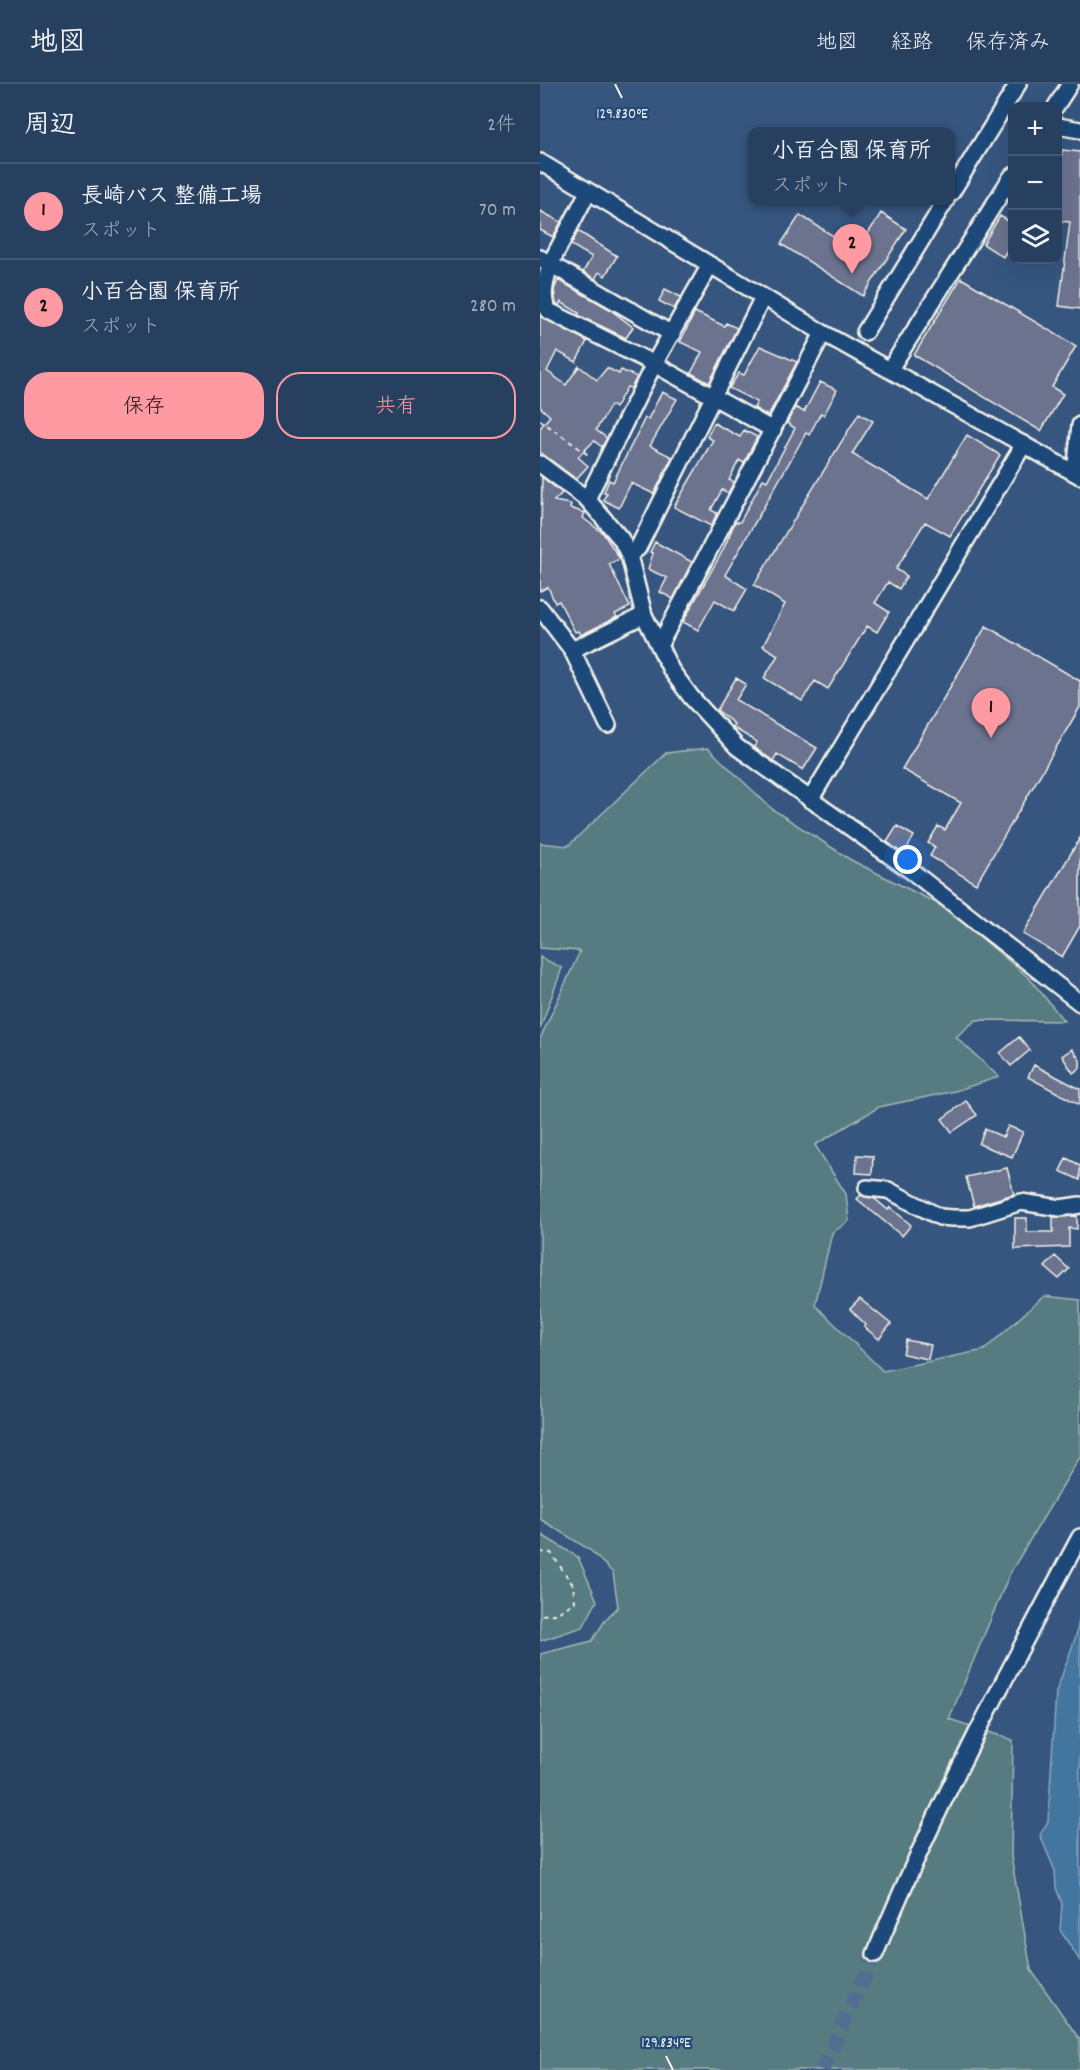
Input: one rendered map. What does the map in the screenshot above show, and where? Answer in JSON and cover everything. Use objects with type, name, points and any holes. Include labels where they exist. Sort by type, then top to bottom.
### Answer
[{"type":"street","points":[[955,186],[1018,84]]},
{"type":"street","points":[[1059,102],[1070,84]]},
{"type":"street","points":[[1062,127],[1080,130]]},
{"type":"street","points":[[540,162],[824,333],[1077,475],[1080,425]]},
{"type":"street","points":[[890,369],[1008,182]]},
{"type":"street","points":[[588,192],[545,261],[543,306],[773,430]]},
{"type":"street","points":[[865,332],[944,205]]},
{"type":"street","points":[[545,261],[672,334]]},
{"type":"street","points":[[587,500],[654,364],[710,264]]},
{"type":"street","points":[[629,555],[638,548],[763,297]]},
{"type":"street","points":[[660,646],[824,333]]},
{"type":"street","points":[[810,800],[1024,444]]},
{"type":"street","points":[[540,464],[587,500],[621,539],[629,555],[644,615],[660,646],[684,689],[737,747],[914,873],[1080,1003]]},
{"type":"street","points":[[540,608],[572,650],[608,725]]},
{"type":"street","points":[[572,650],[644,615]]},
{"type":"street","points":[[867,1188],[888,1190],[940,1217],[970,1218],[1021,1202],[1060,1208],[1080,1205]]},
{"type":"street","points":[[875,1954],[903,1885],[994,1696],[1080,1537]]},
{"type":"path","points":[[540,420],[580,447],[602,468]]},
{"type":"path","points":[[540,1552],[551,1553],[573,1585],[575,1602],[556,1614],[540,1615]]},
{"type":"green space","points":[[708,748],[772,809],[851,860],[946,908],[1030,979],[1064,1021],[976,1020],[956,1037],[999,1077],[955,1091],[879,1107],[815,1145],[846,1194],[849,1221],[832,1233],[815,1305],[883,1371],[984,1350],[1044,1296],[1080,1300],[1080,1457],[1010,1573],[949,1719],[1013,1740],[1011,1856],[1031,1970],[1080,2040],[1080,2070],[540,2070],[540,1654],[592,1641],[606,1619],[618,1607],[613,1573],[590,1550],[540,1519],[540,1039],[580,951],[540,948],[540,843],[568,846],[666,753]]},
{"type":"green space","points":[[540,957],[562,968],[540,1029]]},
{"type":"green space","points":[[540,1534],[578,1557],[597,1601],[583,1627],[540,1641]]},
{"type":"water","points":[[1080,1615],[1080,1961],[1060,1930],[1062,1904],[1056,1887],[1055,1871],[1040,1835],[1048,1821],[1056,1692],[1076,1636]]},
{"type":"building","points":[[1062,150],[1080,152],[1080,309],[1059,306],[1070,222],[1062,221]]},
{"type":"building","points":[[540,211],[561,222],[553,237],[540,230]]},
{"type":"building","points":[[881,213],[906,229],[863,296],[781,244],[800,215],[857,251]]},
{"type":"building","points":[[1000,216],[1008,221],[1008,249],[1003,257],[983,244]]},
{"type":"building","points":[[578,231],[617,256],[605,276],[599,272],[595,279],[583,272],[592,257],[571,245]]},
{"type":"building","points":[[961,278],[1076,346],[1052,387],[1063,394],[1041,431],[914,355]]},
{"type":"building","points":[[558,280],[608,308],[633,327],[626,338],[578,315],[579,313],[561,302],[559,305],[556,304],[554,290]]},
{"type":"building","points":[[665,289],[681,297],[674,309],[659,301]]},
{"type":"building","points":[[695,312],[724,326],[726,323],[737,328],[709,383],[691,373],[702,352],[680,342]]},
{"type":"building","points":[[540,316],[587,341],[576,362],[557,351],[547,371],[566,385],[579,366],[597,380],[607,368],[619,374],[621,370],[637,377],[631,388],[627,387],[615,408],[611,405],[596,430],[607,438],[602,447],[594,441],[578,457],[588,466],[576,479],[540,452],[540,428],[550,416],[540,407]]},
{"type":"building","points":[[760,346],[797,362],[768,416],[754,408],[757,402],[729,388],[739,373],[744,375]]},
{"type":"building","points":[[820,382],[837,390],[824,415],[821,413],[809,435],[806,433],[725,575],[747,589],[734,611],[715,600],[698,630],[683,622],[723,550],[735,522],[740,522],[763,479],[767,481],[795,428],[787,423],[795,407],[804,412]]},
{"type":"building","points":[[662,392],[677,399],[650,446],[672,457],[654,494],[631,483],[619,508],[603,500],[607,493],[604,492],[609,480],[613,482],[645,418],[648,419]]},
{"type":"building","points":[[859,413],[873,421],[852,454],[928,499],[967,435],[1000,455],[950,536],[925,522],[896,569],[907,576],[899,589],[888,582],[875,603],[889,612],[877,632],[867,626],[828,689],[815,681],[802,701],[764,678],[778,655],[763,646],[785,604],[754,585]]},
{"type":"building","points":[[714,423],[740,437],[744,430],[757,437],[744,463],[739,460],[729,480],[734,482],[728,493],[722,490],[711,510],[717,513],[711,526],[674,507],[713,440],[707,437]]},
{"type":"building","points":[[542,477],[562,493],[554,501],[571,504],[570,508],[585,513],[583,518],[603,533],[620,559],[609,564],[630,607],[615,614],[617,617],[581,635],[579,631],[575,632],[559,601],[555,603],[548,587],[540,591]]},
{"type":"building","points":[[655,542],[692,562],[673,599],[660,592],[667,578],[648,569],[653,553],[650,552]]},
{"type":"building","points":[[986,626],[1080,681],[1080,707],[976,884],[930,856],[935,847],[928,843],[938,826],[945,830],[961,803],[902,769]]},
{"type":"building","points":[[736,678],[746,684],[736,700],[817,748],[803,770],[777,754],[773,761],[754,747],[757,742],[732,727],[734,724],[717,710]]},
{"type":"building","points":[[897,826],[914,836],[904,854],[887,842]]},
{"type":"building","points":[[1080,838],[1080,926],[1062,957],[1023,934]]},
{"type":"building","points":[[1019,1037],[1030,1050],[1011,1066],[1000,1053]]},
{"type":"building","points":[[1072,1049],[1080,1060],[1080,1068],[1073,1073],[1062,1056]]},
{"type":"building","points":[[1034,1065],[1080,1089],[1080,1105],[1028,1077]]},
{"type":"building","points":[[966,1101],[977,1115],[952,1132],[942,1119]]},
{"type":"building","points":[[1008,1126],[1023,1132],[1012,1157],[979,1144],[985,1129],[1003,1137]]},
{"type":"building","points":[[857,1155],[873,1156],[872,1174],[856,1173]]},
{"type":"building","points":[[1066,1158],[1080,1165],[1080,1180],[1060,1171]]},
{"type":"building","points":[[1007,1168],[1014,1194],[974,1206],[966,1177]]},
{"type":"building","points":[[861,1195],[875,1199],[888,1210],[890,1207],[911,1225],[902,1236],[857,1199]]},
{"type":"building","points":[[1077,1216],[1077,1229],[1069,1228],[1069,1247],[1015,1249],[1015,1218],[1027,1218],[1027,1232],[1053,1232],[1053,1217]]},
{"type":"building","points":[[1055,1256],[1069,1269],[1059,1279],[1045,1267]]},
{"type":"building","points":[[860,1299],[891,1324],[879,1339],[864,1327],[866,1325],[850,1309]]},
{"type":"building","points":[[906,1340],[931,1345],[928,1359],[903,1354]]},
{"type":"tunnel","points":[[822,2070],[875,1954]]},
{"type":"place","name":"小百合園 保育所","points":[[852,274]]},
{"type":"place","name":"長崎バス 整備工場","points":[[991,738]]}]
